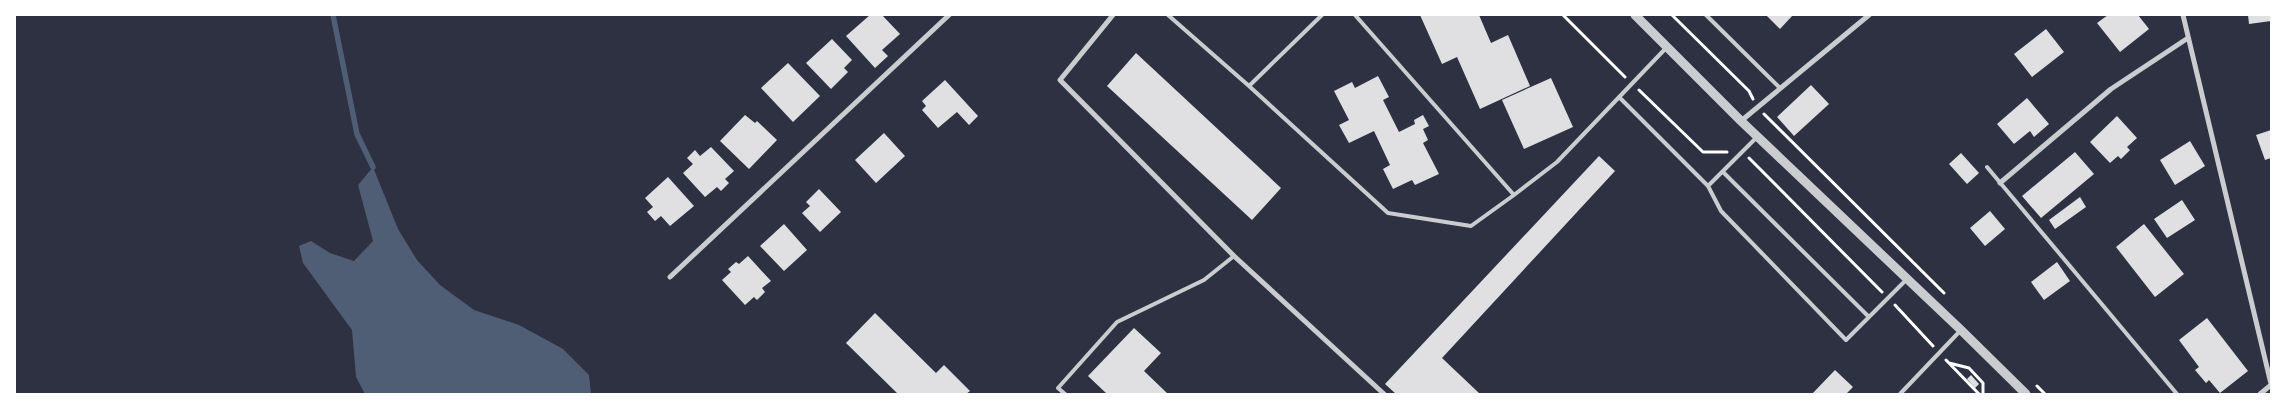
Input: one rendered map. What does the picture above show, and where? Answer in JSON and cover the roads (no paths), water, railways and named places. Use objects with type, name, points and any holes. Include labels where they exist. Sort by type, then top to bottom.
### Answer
[{"type":"street","points":[[670,277],[949,15]]},
{"type":"street","points":[[1113,15],[1060,80],[1234,256],[1384,394]]},
{"type":"street","points":[[1635,15],[1741,121],[1962,330],[2026,394]]},
{"type":"street","points":[[1741,121],[1869,15]]},
{"type":"street","points":[[2183,15],[2271,384],[2260,394]]},
{"type":"street","points":[[2000,183],[2111,89],[2188,38]]},
{"type":"lane","points":[[1168,15],[1388,213],[1471,226],[1557,162],[1667,46]]},
{"type":"lane","points":[[1249,86],[1322,15]]},
{"type":"lane","points":[[1355,15],[1514,195]]},
{"type":"lane","points":[[1706,15],[1780,88]]},
{"type":"lane","points":[[1619,97],[1708,186],[1721,211],[1846,340],[1908,279]]},
{"type":"lane","points":[[1708,186],[1758,136]]},
{"type":"lane","points":[[1987,167],[2177,394]]},
{"type":"lane","points":[[1722,172],[1869,317]]},
{"type":"lane","points":[[1065,394],[1058,388],[1117,322],[1204,280],[1234,256]]},
{"type":"lane","points":[[1900,394],[1962,330]]},
{"type":"water","points":[[373,167],[398,229],[417,260],[440,285],[474,310],[519,325],[563,349],[589,375],[591,394],[365,394],[356,377],[352,330],[303,263],[299,246],[311,241],[330,253],[354,261],[373,241],[358,185]]},
{"type":"waterway","points":[[333,15],[357,134],[373,167]]}]
